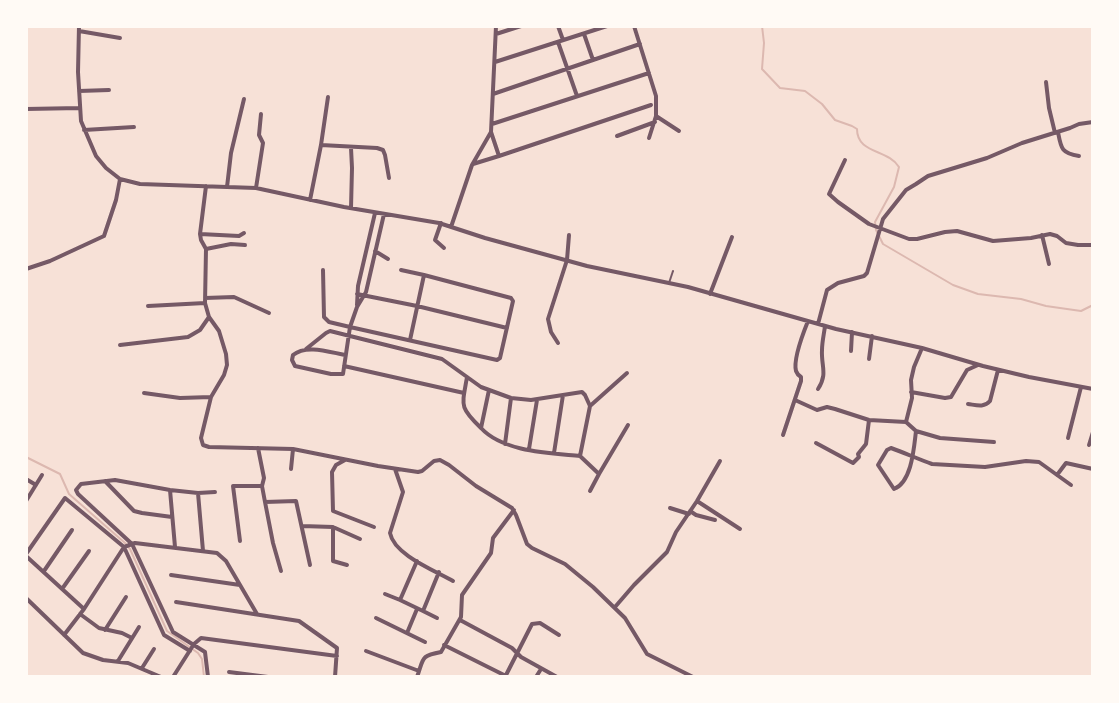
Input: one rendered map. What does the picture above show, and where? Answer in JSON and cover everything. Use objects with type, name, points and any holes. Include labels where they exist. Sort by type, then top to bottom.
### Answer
[{"type":"street","points":[[452,227],[472,165],[491,132],[496,26]]},
{"type":"street","points":[[496,34],[521,26]]},
{"type":"street","points":[[558,26],[560,41],[577,96]]},
{"type":"street","points":[[495,62],[607,26]]},
{"type":"street","points":[[634,26],[656,96],[656,119],[650,138]]},
{"type":"street","points":[[120,38],[79,29],[79,91],[84,130],[96,156],[106,168],[120,179],[140,184],[256,188],[375,213],[441,223],[485,238],[587,266],[669,283],[818,324],[922,348],[998,370],[1093,389]]},
{"type":"street","points":[[584,34],[593,60]]},
{"type":"street","points":[[493,94],[640,44]]},
{"type":"street","points":[[492,124],[650,73]]},
{"type":"street","points":[[1046,82],[1049,108],[1061,148],[1064,152],[1079,156]]},
{"type":"street","points":[[79,91],[109,90]]},
{"type":"street","points":[[310,200],[328,96]]},
{"type":"street","points":[[227,186],[231,153],[244,99]]},
{"type":"street","points":[[472,165],[651,105]]},
{"type":"street","points":[[26,109],[80,108]]},
{"type":"street","points":[[256,188],[263,143],[259,135],[261,114]]},
{"type":"street","points":[[656,119],[679,131]]},
{"type":"street","points":[[617,136],[656,119]]},
{"type":"street","points":[[818,324],[827,290],[838,283],[864,276],[869,270],[880,233],[879,227],[906,190],[928,176],[987,158],[1022,143],[1079,124],[1093,122]]},
{"type":"street","points":[[84,130],[134,128]]},
{"type":"street","points":[[491,132],[499,156]]},
{"type":"street","points":[[321,145],[377,148],[382,150],[385,155],[389,178]]},
{"type":"street","points":[[351,148],[351,208]]},
{"type":"street","points":[[845,160],[828,194],[869,224],[913,240],[957,231],[993,240],[1031,238],[1050,234],[1057,236],[1066,243],[1093,245]]},
{"type":"street","points":[[26,269],[50,261],[104,236],[116,200],[120,179]]},
{"type":"street","points":[[206,186],[200,234],[206,249],[205,300],[209,317],[217,327],[226,356],[224,375],[211,397],[201,438],[203,445],[209,447],[293,449],[345,460],[420,472],[434,461],[440,460],[514,510],[527,544],[567,565],[614,607],[625,618],[647,654],[693,677]]},
{"type":"street","points":[[357,307],[357,294],[375,213]]},
{"type":"street","points":[[384,214],[364,296],[357,307],[350,327],[349,335],[345,354],[343,374],[295,366],[292,360],[293,355],[306,349],[330,331],[349,335],[442,358],[488,390],[511,398],[536,400],[583,393],[590,406]]},
{"type":"street","points":[[441,223],[435,240],[444,248]]},
{"type":"street","points":[[200,234],[239,236],[244,232]]},
{"type":"street","points":[[558,343],[550,332],[548,319],[567,260],[569,235]]},
{"type":"street","points":[[1042,235],[1048,264]]},
{"type":"street","points":[[710,294],[732,237]]},
{"type":"street","points":[[206,249],[231,244],[245,245]]},
{"type":"street","points":[[375,251],[388,259]]},
{"type":"street","points":[[323,270],[325,320],[497,360],[500,358],[513,303],[511,298],[401,270]]},
{"type":"street","points":[[410,340],[424,275]]},
{"type":"street","points":[[357,294],[417,306],[507,328]]},
{"type":"street","points":[[148,306],[234,297],[269,313]]},
{"type":"street","points":[[120,345],[188,337],[200,330],[209,317]]},
{"type":"street","points":[[783,435],[801,379],[796,369],[798,348],[808,320]]},
{"type":"street","points":[[818,389],[825,370],[822,363],[822,353],[826,326]]},
{"type":"street","points":[[851,351],[852,332]]},
{"type":"street","points":[[869,359],[872,336]]},
{"type":"street","points":[[906,422],[914,366],[922,348]]},
{"type":"street","points":[[306,349],[345,354]]},
{"type":"street","points":[[911,392],[952,398],[967,370],[978,365]]},
{"type":"street","points":[[344,366],[464,393]]},
{"type":"street","points":[[968,404],[981,406],[990,401],[998,370]]},
{"type":"street","points":[[580,456],[590,406],[627,373]]},
{"type":"street","points":[[467,377],[463,403],[465,412],[494,439],[504,444],[529,449],[580,456],[599,474]]},
{"type":"street","points":[[1068,438],[1081,387]]},
{"type":"street","points":[[481,428],[488,390]]},
{"type":"street","points":[[144,393],[180,398],[211,397]]},
{"type":"street","points":[[554,453],[563,395]]},
{"type":"street","points":[[504,444],[511,398]]},
{"type":"street","points":[[529,449],[536,400]]},
{"type":"street","points":[[795,400],[817,410],[835,409],[869,420],[906,422],[916,431],[940,438],[994,442]]},
{"type":"street","points":[[816,443],[853,463],[866,444],[869,420]]},
{"type":"street","points":[[590,491],[628,424]]},
{"type":"street","points":[[916,431],[913,456],[908,473],[899,486],[894,489],[878,465],[887,450],[891,448],[913,456],[932,464],[985,467],[1026,461],[1038,462],[1071,485]]},
{"type":"street","points":[[1089,445],[1093,432]]},
{"type":"street","points":[[258,448],[264,478],[262,486],[273,543],[281,572]]},
{"type":"street","points":[[291,469],[293,449]]},
{"type":"street","points":[[345,460],[336,465],[332,472],[333,511],[374,527]]},
{"type":"street","points":[[614,607],[667,552],[676,532],[698,501],[720,461]]},
{"type":"street","points":[[1057,475],[1066,463],[1093,469]]},
{"type":"street","points":[[395,469],[403,492],[391,536],[401,550],[416,561],[453,581]]},
{"type":"street","points":[[26,501],[42,475]]},
{"type":"street","points":[[26,480],[36,486]]},
{"type":"street","points":[[105,481],[134,510],[142,513],[172,517]]},
{"type":"street","points":[[208,677],[206,654],[202,649],[173,632],[132,544],[78,494],[77,488],[81,484],[122,481],[170,490],[198,493],[215,492]]},
{"type":"street","points":[[240,541],[234,486],[262,486]]},
{"type":"street","points":[[170,490],[175,548]]},
{"type":"street","points":[[198,493],[203,551]]},
{"type":"street","points":[[84,609],[26,555],[64,498],[124,548],[164,635],[190,650]]},
{"type":"street","points":[[265,502],[296,500],[310,565]]},
{"type":"street","points":[[698,501],[740,529]]},
{"type":"street","points":[[670,508],[715,520]]},
{"type":"street","points":[[417,677],[424,657],[440,652],[460,620],[462,595],[491,553],[493,538],[514,510]]},
{"type":"street","points":[[302,526],[333,527],[360,539]]},
{"type":"street","points":[[333,527],[333,561],[347,564]]},
{"type":"street","points":[[44,571],[72,530]]},
{"type":"street","points":[[64,635],[84,609],[124,548],[132,544],[217,553],[226,561],[257,614]]},
{"type":"street","points":[[62,589],[89,551]]},
{"type":"street","points":[[400,600],[416,561]]},
{"type":"street","points":[[423,611],[439,572]]},
{"type":"street","points":[[171,575],[240,585]]},
{"type":"street","points":[[385,594],[437,618]]},
{"type":"street","points":[[105,630],[126,597]]},
{"type":"street","points":[[26,598],[83,652],[94,657],[128,662],[161,677]]},
{"type":"street","points":[[176,602],[299,622],[337,648],[335,677]]},
{"type":"street","points":[[407,633],[417,609]]},
{"type":"street","points":[[80,614],[91,623],[105,630],[122,633],[132,638]]},
{"type":"street","points":[[376,618],[425,642]]},
{"type":"street","points":[[460,620],[512,648],[517,654],[557,677]]},
{"type":"street","points":[[444,645],[506,677],[532,624],[540,623],[559,635]]},
{"type":"street","points":[[118,661],[139,626]]},
{"type":"street","points":[[173,677],[194,644],[200,638],[336,656]]},
{"type":"street","points":[[142,668],[154,649]]},
{"type":"street","points":[[366,651],[419,671]]},
{"type":"street","points":[[536,677],[541,669]]},
{"type":"street","points":[[229,672],[268,677]]},
{"type":"lane","points":[[669,283],[673,271]]},
{"type":"waterway","points":[[762,26],[764,43],[762,69],[780,88],[805,91],[822,104],[835,120],[857,129],[858,137],[862,143],[888,157],[899,167],[894,187],[875,222],[876,230],[883,244],[953,285],[978,294],[1021,299],[1046,306],[1081,311],[1093,305]]},
{"type":"waterway","points":[[26,457],[60,474],[69,494],[130,549],[167,631],[198,653],[202,659],[204,677]]}]
